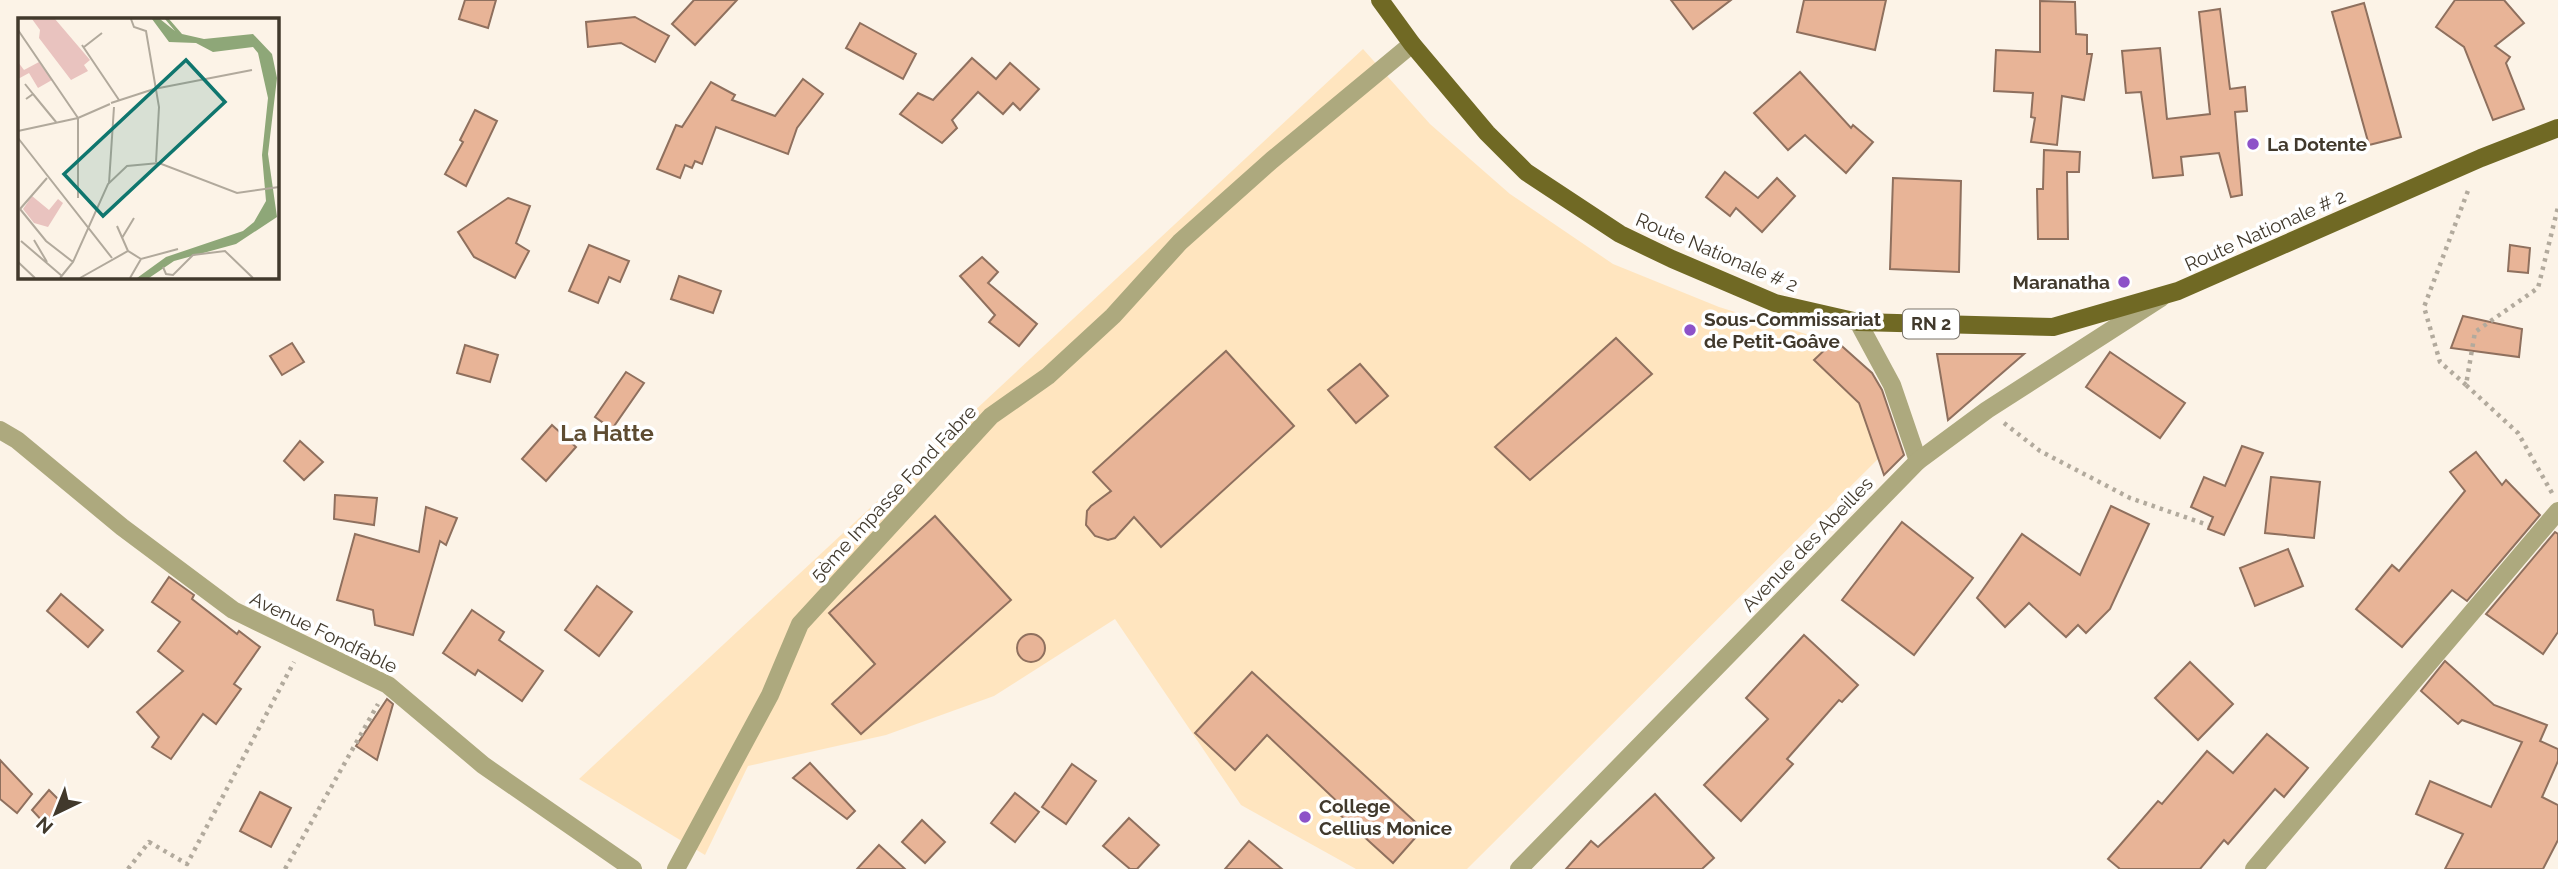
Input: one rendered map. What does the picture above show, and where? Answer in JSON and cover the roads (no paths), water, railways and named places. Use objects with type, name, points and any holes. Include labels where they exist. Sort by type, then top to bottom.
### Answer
[{"type":"main road","name":"Route Nationale # 2","points":[[1380,0],[1412,44],[1487,133],[1526,172],[1620,234],[1775,303],[1858,322],[2053,327],[2164,296],[2480,158],[2558,128]]},
{"type":"street","name":"5ème Impasse Fond Fabre","points":[[676,869],[771,695],[800,624],[991,416],[1048,376],[1113,316],[1180,242],[1272,160],[1412,44]]},
{"type":"street","name":"Avenue des Abeilles","points":[[1519,869],[1918,461],[1987,410],[2164,296]]},
{"type":"street","points":[[1858,322],[1892,385],[1918,461]]},
{"type":"street","name":"Avenue Fondfable","points":[[0,430],[17,440],[122,527],[233,610],[388,685],[483,765],[633,869]]},
{"type":"street","points":[[2254,869],[2558,511]]},
{"type":"place","name":"La Dotente","points":[[2253,144]]},
{"type":"place","name":"Maranatha","points":[[2124,282]]},
{"type":"place","name":"Sous-Commissariat de Petit-Goâve","points":[[1690,330]]},
{"type":"place","name":"College Cellius Monice","points":[[1305,817]]},
{"type":"district","name":"La Hatte","points":[[607,433]]}]
